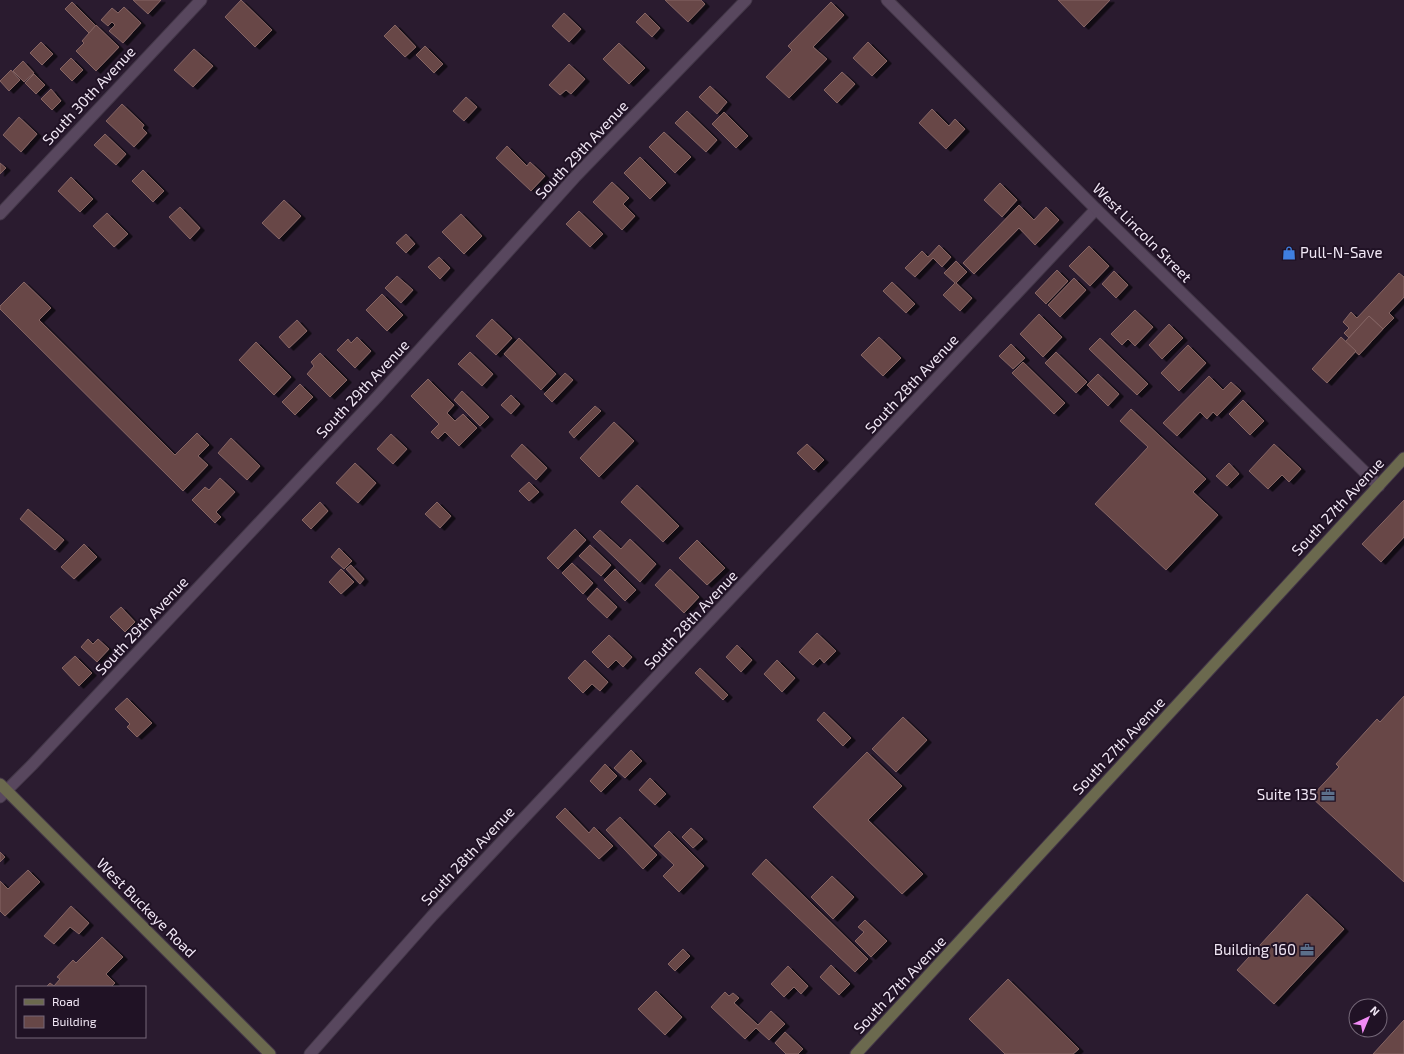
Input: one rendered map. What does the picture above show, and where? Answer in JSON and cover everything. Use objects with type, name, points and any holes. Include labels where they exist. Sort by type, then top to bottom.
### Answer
[{"type":"main road","name":"South 27th Avenue","points":[[856,1054],[1404,458]]},
{"type":"main road","name":"West Buckeye Road","points":[[2,790],[270,1054]]},
{"type":"street","name":"South 30th Avenue","points":[[0,214],[201,0]]},
{"type":"street","name":"South 29th Avenue","points":[[2,790],[32,765],[378,396],[575,177],[746,0]]},
{"type":"street","name":"West Lincoln Street","points":[[887,0],[1096,209],[1379,486]]},
{"type":"street","name":"South 28th Avenue","points":[[310,1054],[438,910],[1096,209]]},
{"type":"building","points":[[133,0],[161,0],[148,14]]},
{"type":"building","points":[[241,0],[272,30],[255,47],[225,17]]},
{"type":"building","points":[[665,0],[701,0],[705,4],[688,22]]},
{"type":"building","points":[[1058,0],[1110,0],[1084,27]]},
{"type":"building","points":[[72,2],[96,26],[89,33],[65,9]]},
{"type":"building","points":[[831,2],[844,15],[813,47],[827,59],[789,98],[766,77],[792,50],[788,46]]},
{"type":"building","points":[[124,7],[141,23],[123,43],[109,31],[115,25],[112,22],[108,26],[101,20],[112,8],[118,13]]},
{"type":"building","points":[[564,13],[581,29],[569,42],[552,26]]},
{"type":"building","points":[[645,13],[660,28],[652,37],[636,22]]},
{"type":"building","points":[[96,25],[119,47],[96,71],[76,51],[84,43],[82,41]]},
{"type":"building","points":[[395,25],[416,47],[405,57],[384,36]]},
{"type":"building","points":[[41,42],[53,54],[42,65],[30,53]]},
{"type":"building","points":[[868,42],[887,61],[872,76],[853,58]]},
{"type":"building","points":[[619,43],[645,68],[629,84],[603,59]]},
{"type":"building","points":[[425,46],[443,64],[434,73],[416,55]]},
{"type":"building","points":[[194,49],[213,66],[193,87],[174,70]]},
{"type":"building","points":[[71,58],[83,70],[72,81],[60,69]]},
{"type":"building","points":[[23,61],[34,73],[24,82],[13,71]]},
{"type":"building","points":[[569,64],[585,79],[571,94],[566,90],[560,95],[549,85]]},
{"type":"building","points":[[11,70],[20,80],[9,91],[0,81]]},
{"type":"building","points":[[842,72],[855,84],[837,103],[824,90]]},
{"type":"building","points":[[34,74],[45,85],[36,94],[25,83]]},
{"type":"building","points":[[710,86],[727,102],[717,114],[699,97]]},
{"type":"building","points":[[51,89],[61,101],[52,110],[41,99]]},
{"type":"building","points":[[466,97],[477,107],[464,121],[453,111]]},
{"type":"building","points":[[122,104],[144,125],[142,128],[147,133],[134,147],[106,121]]},
{"type":"building","points":[[932,109],[949,126],[955,119],[965,129],[946,149],[919,123]]},
{"type":"building","points":[[687,111],[717,140],[706,152],[675,123]]},
{"type":"building","points":[[724,112],[748,136],[736,148],[712,124]]},
{"type":"building","points":[[19,117],[37,134],[21,152],[3,135]]},
{"type":"building","points":[[664,132],[691,157],[675,173],[649,147]]},
{"type":"building","points":[[105,134],[126,154],[116,165],[94,145]]},
{"type":"building","points":[[507,146],[527,166],[530,162],[545,176],[531,191],[496,158]]},
{"type":"building","points":[[640,157],[666,183],[650,199],[624,173]]},
{"type":"building","points":[[0,163],[6,168],[0,174]]},
{"type":"building","points":[[143,170],[164,191],[153,202],[132,181]]},
{"type":"building","points":[[71,177],[93,199],[80,212],[58,191]]},
{"type":"building","points":[[612,182],[629,198],[623,204],[635,216],[622,230],[593,202]]},
{"type":"building","points":[[1000,183],[1017,200],[1002,217],[984,200]]},
{"type":"building","points":[[284,200],[301,216],[279,239],[262,223]]},
{"type":"building","points":[[1019,205],[1034,220],[1046,207],[1059,220],[1035,245],[1019,228],[974,274],[963,263]]},
{"type":"building","points":[[180,207],[200,228],[190,239],[169,217]]},
{"type":"building","points":[[579,211],[603,234],[590,247],[566,224]]},
{"type":"building","points":[[107,213],[128,234],[114,247],[93,226]]},
{"type":"building","points":[[461,214],[482,236],[464,254],[442,232]]},
{"type":"building","points":[[406,234],[415,244],[406,253],[396,243]]},
{"type":"building","points":[[939,245],[951,257],[942,267],[933,258],[915,277],[905,268],[922,251],[928,257]]},
{"type":"building","points":[[1089,246],[1109,266],[1090,286],[1069,266]]},
{"type":"building","points":[[439,257],[450,268],[440,279],[428,267]]},
{"type":"building","points":[[956,261],[967,272],[956,283],[972,298],[960,311],[943,295],[955,283],[944,273]]},
{"type":"building","points":[[1057,270],[1068,281],[1046,304],[1035,293]]},
{"type":"building","points":[[1114,271],[1128,285],[1116,298],[1102,284]]},
{"type":"building","points":[[1399,273],[1404,277],[1404,297],[1389,313],[1394,318],[1383,329],[1369,316],[1349,338],[1344,333],[1349,328],[1343,322],[1351,312],[1357,318]]},
{"type":"building","points":[[397,276],[413,290],[401,303],[385,288]]},
{"type":"building","points":[[1074,278],[1086,290],[1060,317],[1048,305]]},
{"type":"building","points":[[24,282],[51,308],[39,320],[175,455],[197,433],[209,445],[198,456],[208,465],[183,491],[0,309],[0,306]]},
{"type":"building","points":[[892,282],[915,304],[906,313],[883,291]]},
{"type":"building","points":[[382,294],[403,315],[387,331],[366,310]]},
{"type":"building","points":[[1135,310],[1153,327],[1135,346],[1128,339],[1122,345],[1111,334]]},
{"type":"building","points":[[1039,314],[1062,337],[1043,357],[1020,334]]},
{"type":"building","points":[[1369,316],[1383,329],[1359,355],[1345,342]]},
{"type":"building","points":[[492,319],[512,338],[496,355],[476,336]]},
{"type":"building","points":[[297,320],[307,331],[289,348],[279,337]]},
{"type":"building","points":[[1169,324],[1183,338],[1162,359],[1149,345]]},
{"type":"building","points":[[357,337],[371,351],[355,368],[337,350],[348,339],[351,343]]},
{"type":"building","points":[[879,337],[901,358],[883,376],[861,355]]},
{"type":"building","points":[[1341,337],[1356,351],[1327,383],[1312,369]]},
{"type":"building","points":[[519,338],[556,374],[541,390],[504,354]]},
{"type":"building","points":[[1100,338],[1148,384],[1137,395],[1089,349]]},
{"type":"building","points":[[256,342],[291,377],[274,395],[239,360]]},
{"type":"building","points":[[1011,344],[1025,358],[1013,369],[999,356]]},
{"type":"building","points":[[1188,345],[1206,363],[1179,391],[1161,373]]},
{"type":"building","points":[[470,352],[493,374],[482,386],[458,364]]},
{"type":"building","points":[[1056,352],[1087,382],[1076,393],[1045,363]]},
{"type":"building","points":[[320,353],[347,380],[330,397],[307,374],[314,366],[311,362]]},
{"type":"building","points":[[1023,362],[1065,403],[1054,414],[1012,373]]},
{"type":"building","points":[[565,373],[573,380],[552,402],[544,394]]},
{"type":"building","points":[[1098,374],[1119,394],[1108,406],[1087,385]]},
{"type":"building","points":[[1209,376],[1223,390],[1231,382],[1241,391],[1217,416],[1213,412],[1207,419],[1200,412],[1177,436],[1163,423]]},
{"type":"building","points":[[428,379],[454,405],[447,413],[455,421],[463,414],[477,428],[459,446],[445,432],[438,439],[431,432],[439,424],[411,396]]},
{"type":"building","points":[[300,384],[313,397],[295,415],[282,402]]},
{"type":"building","points":[[462,391],[489,417],[480,426],[454,400]]},
{"type":"building","points":[[511,395],[520,404],[511,414],[501,405]]},
{"type":"building","points":[[1243,400],[1264,421],[1250,435],[1229,414]]},
{"type":"building","points":[[595,406],[601,411],[574,438],[569,432]]},
{"type":"building","points":[[1131,409],[1206,479],[1193,492],[1218,515],[1166,570],[1095,504],[1148,447],[1120,421]]},
{"type":"building","points":[[614,422],[634,441],[599,477],[580,458]]},
{"type":"building","points":[[391,434],[407,449],[393,464],[377,449]]},
{"type":"building","points":[[231,438],[260,466],[247,480],[218,453]]},
{"type":"building","points":[[522,444],[547,468],[536,480],[511,456]]},
{"type":"building","points":[[807,444],[824,460],[814,470],[797,453]]},
{"type":"building","points":[[1274,444],[1301,469],[1289,482],[1282,475],[1268,489],[1249,471]]},
{"type":"building","points":[[355,463],[376,483],[358,503],[336,483]]},
{"type":"building","points":[[1229,463],[1239,474],[1227,486],[1216,476]]},
{"type":"building","points":[[220,478],[235,492],[216,512],[221,517],[215,523],[192,500],[205,487],[209,490]]},
{"type":"building","points":[[529,482],[539,492],[529,501],[519,491]]},
{"type":"building","points":[[637,485],[679,526],[663,542],[621,502]]},
{"type":"building","points":[[1404,500],[1404,537],[1381,562],[1362,544]]},
{"type":"building","points":[[320,502],[328,511],[311,529],[302,520]]},
{"type":"building","points":[[437,502],[451,516],[440,528],[425,514]]},
{"type":"building","points":[[28,509],[64,540],[55,550],[20,519]]},
{"type":"building","points":[[575,529],[586,540],[558,569],[547,558]]},
{"type":"building","points":[[600,530],[621,549],[630,539],[656,564],[640,582],[593,537]]},
{"type":"building","points":[[697,540],[725,568],[707,585],[679,558]]},
{"type":"building","points":[[84,544],[97,557],[74,579],[61,567]]},
{"type":"building","points":[[590,545],[611,565],[601,576],[579,556]]},
{"type":"building","points":[[339,548],[352,561],[344,569],[331,557]]},
{"type":"building","points":[[572,563],[593,583],[583,594],[562,573]]},
{"type":"building","points":[[351,565],[364,579],[360,584],[346,569]]},
{"type":"building","points":[[341,569],[354,582],[341,594],[329,582]]},
{"type":"building","points":[[615,569],[636,590],[625,601],[604,580]]},
{"type":"building","points":[[670,569],[699,597],[684,613],[655,585]]},
{"type":"building","points":[[597,588],[617,607],[607,618],[587,599]]},
{"type":"building","points":[[121,607],[135,622],[125,632],[110,617]]},
{"type":"building","points":[[817,633],[836,651],[824,663],[820,658],[813,665],[799,652]]},
{"type":"building","points":[[609,635],[632,657],[623,667],[616,660],[608,668],[592,652]]},
{"type":"building","points":[[88,639],[93,644],[98,639],[109,649],[97,662],[81,647]]},
{"type":"building","points":[[737,645],[752,660],[741,672],[726,657]]},
{"type":"building","points":[[75,656],[92,673],[79,686],[62,668]]},
{"type":"building","points":[[585,660],[608,682],[600,691],[592,684],[583,693],[568,678]]},
{"type":"building","points":[[777,660],[795,678],[782,692],[764,674]]},
{"type":"building","points":[[700,668],[728,695],[723,700],[695,673]]},
{"type":"building","points":[[1404,696],[1404,882],[1311,797],[1339,767],[1336,764],[1377,719],[1380,722]]},
{"type":"building","points":[[127,698],[152,723],[137,737],[127,727],[130,724],[115,709]]},
{"type":"building","points":[[824,712],[851,738],[843,746],[817,720]]},
{"type":"building","points":[[903,717],[927,740],[896,772],[872,749]]},
{"type":"building","points":[[631,750],[642,761],[625,778],[614,768]]},
{"type":"building","points":[[867,752],[902,786],[868,820],[923,874],[902,894],[813,807]]},
{"type":"building","points":[[605,764],[617,776],[601,792],[590,781]]},
{"type":"building","points":[[650,778],[666,794],[655,805],[639,790]]},
{"type":"building","points":[[565,808],[589,833],[594,827],[613,846],[599,859],[556,817]]},
{"type":"building","points":[[620,817],[657,855],[643,869],[606,830]]},
{"type":"building","points":[[691,828],[703,839],[693,848],[682,837]]},
{"type":"building","points":[[669,831],[704,866],[679,892],[663,876],[674,865],[654,846]]},
{"type":"building","points":[[0,852],[5,857],[0,862]]},
{"type":"building","points":[[766,859],[868,959],[855,972],[752,874]]},
{"type":"building","points":[[28,870],[40,882],[5,916],[0,911],[0,881],[8,889]]},
{"type":"building","points":[[832,876],[854,897],[833,919],[811,897]]},
{"type":"building","points":[[1307,894],[1344,929],[1274,1004],[1237,970]]},
{"type":"building","points":[[71,906],[89,923],[79,934],[70,927],[54,944],[44,936]]},
{"type":"building","points":[[865,920],[887,941],[871,957],[855,941],[864,932],[858,927]]},
{"type":"building","points":[[102,937],[123,957],[106,974],[115,983],[112,986],[54,986],[60,979],[57,977],[73,960],[76,963]]},
{"type":"building","points":[[683,949],[690,956],[675,971],[668,964]]},
{"type":"building","points":[[831,965],[850,984],[839,995],[820,977]]},
{"type":"building","points":[[788,966],[808,986],[801,994],[794,987],[784,997],[771,984]]},
{"type":"building","points":[[1008,979],[1079,1049],[1073,1054],[1005,1054],[969,1019]]},
{"type":"building","points":[[50,983],[54,986],[47,986]]},
{"type":"building","points":[[656,991],[682,1017],[665,1035],[638,1009]]},
{"type":"building","points":[[725,992],[729,996],[733,993],[739,998],[734,1003],[758,1025],[771,1011],[785,1024],[769,1040],[756,1028],[745,1039],[711,1007]]},
{"type":"building","points":[[1404,1020],[1404,1054],[1373,1054]]},
{"type":"building","points":[[785,1032],[803,1049],[798,1054],[786,1054],[775,1043]]},
{"type":"place","name":"Pull-N-Save","points":[[1289,253]]},
{"type":"place","name":"Suite 135","points":[[1328,795]]},
{"type":"place","name":"Building 160","points":[[1307,950]]}]
